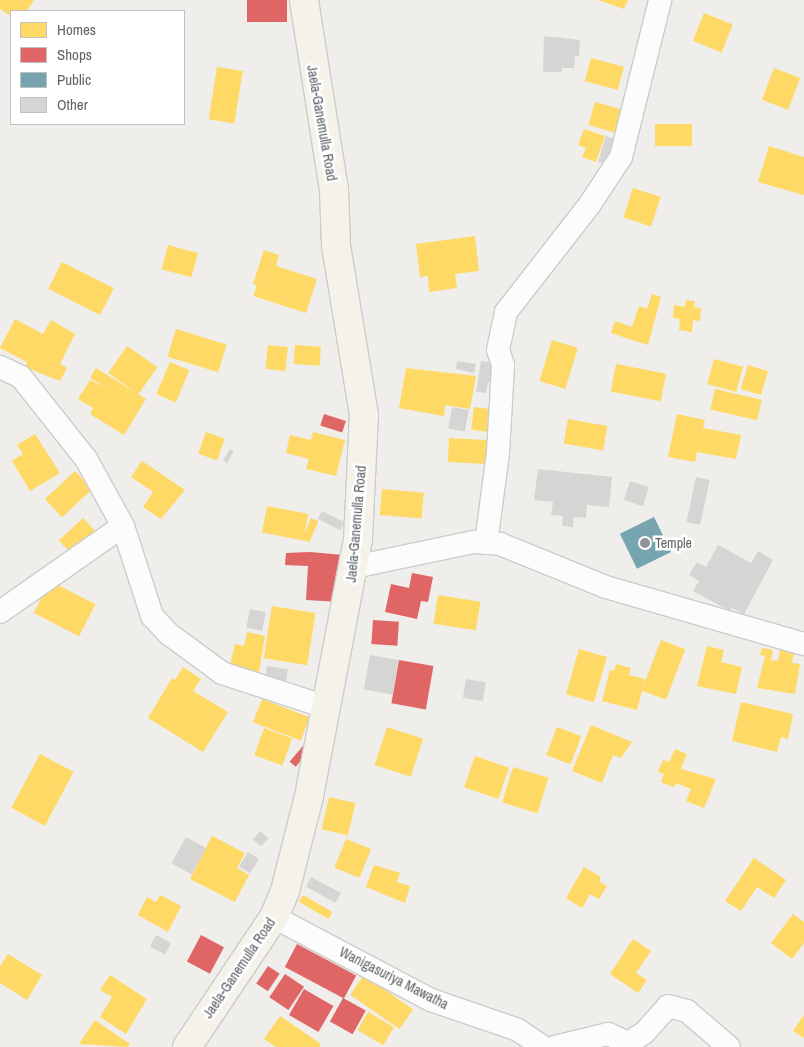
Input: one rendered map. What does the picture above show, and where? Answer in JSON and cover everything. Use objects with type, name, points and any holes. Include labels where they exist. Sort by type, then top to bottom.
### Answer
[{"type":"main road","name":"Jaela-Ganemulla Road","points":[[187,1047],[274,917],[295,855],[354,567],[364,415],[336,245],[334,190],[304,0]]},
{"type":"street","points":[[486,543],[499,434],[503,365],[498,350],[506,312],[590,204],[621,157],[660,0]]},
{"type":"street","points":[[0,367],[21,378],[46,404],[86,459],[123,526],[152,616],[169,634],[222,673],[326,707]]},
{"type":"street","points":[[0,612],[123,526]]},
{"type":"street","points":[[354,567],[474,542],[500,544],[606,587],[804,644]]},
{"type":"street","name":"Wanigasuriya Mawatha","points":[[274,917],[431,1000],[518,1030],[543,1047]]},
{"type":"street","points":[[555,1047],[608,1034],[628,1043],[644,1033],[668,1006],[687,1011],[729,1047]]},
{"type":"building: Homes","points":[[0,0],[34,0],[28,10],[10,10],[10,15],[0,9]]},
{"type":"building: Homes","points":[[598,0],[628,0],[624,9]]},
{"type":"building: Homes","points":[[704,13],[733,25],[722,52],[693,41]]},
{"type":"building: Homes","points":[[591,58],[624,67],[618,90],[585,81]]},
{"type":"building: Homes","points":[[217,67],[243,71],[234,123],[209,119]]},
{"type":"building: Homes","points":[[774,68],[800,78],[788,110],[762,100]]},
{"type":"building: Homes","points":[[595,102],[623,110],[616,133],[588,125]]},
{"type":"building: Homes","points":[[655,124],[692,124],[692,146],[655,146]]},
{"type":"building: Homes","points":[[584,129],[605,136],[596,162],[582,157],[586,148],[578,145]]},
{"type":"building: Homes","points":[[769,146],[804,157],[804,195],[758,182]]},
{"type":"building: Homes","points":[[633,188],[661,197],[651,226],[623,217]]},
{"type":"building: Homes","points":[[475,236],[479,271],[455,274],[457,288],[429,292],[428,276],[420,277],[416,244]]},
{"type":"building: Homes","points":[[168,245],[198,253],[191,277],[162,269]]},
{"type":"building: Homes","points":[[264,250],[279,255],[276,266],[317,279],[306,313],[253,296],[257,285],[253,284]]},
{"type":"building: Homes","points":[[62,262],[114,288],[100,315],[48,289]]},
{"type":"building: Homes","points":[[652,294],[661,297],[648,345],[611,333],[615,321],[632,327],[639,306],[647,309]]},
{"type":"building: Homes","points":[[686,300],[695,301],[694,307],[701,308],[700,321],[693,320],[692,332],[679,330],[680,319],[673,318],[674,305],[685,307]]},
{"type":"building: Homes","points":[[15,319],[43,334],[51,320],[75,334],[60,364],[67,368],[60,381],[25,367],[27,362],[0,348]]},
{"type":"building: Homes","points":[[176,329],[227,344],[218,372],[168,357]]},
{"type":"building: Homes","points":[[552,340],[578,348],[565,389],[539,381]]},
{"type":"building: Homes","points":[[268,345],[288,347],[285,371],[265,369]]},
{"type":"building: Homes","points":[[295,345],[321,347],[320,366],[294,364]]},
{"type":"building: Homes","points":[[127,346],[157,367],[138,394],[108,373]]},
{"type":"building: Homes","points":[[714,359],[743,367],[736,392],[707,384]]},
{"type":"building: Homes","points":[[170,362],[189,370],[176,402],[156,394]]},
{"type":"building: Homes","points":[[616,364],[666,374],[661,401],[611,391]]},
{"type":"building: Homes","points":[[748,365],[768,371],[761,395],[741,389]]},
{"type":"building: Homes","points":[[96,368],[146,399],[124,435],[90,414],[93,408],[78,399],[90,380],[106,388],[90,378]]},
{"type":"building: Homes","points":[[406,368],[476,376],[470,409],[445,405],[444,416],[399,408]]},
{"type":"building: Homes","points":[[715,389],[762,400],[757,420],[710,409]]},
{"type":"building: Homes","points":[[474,407],[498,410],[495,433],[471,430]]},
{"type":"building: Homes","points":[[677,414],[705,420],[703,428],[741,435],[736,459],[697,452],[695,462],[668,457]]},
{"type":"building: Homes","points":[[568,419],[607,426],[603,451],[564,444]]},
{"type":"building: Homes","points":[[206,432],[225,439],[217,460],[198,454]]},
{"type":"building: Homes","points":[[313,432],[345,440],[336,476],[306,469],[309,459],[286,453],[290,435],[311,440]]},
{"type":"building: Homes","points":[[35,434],[60,473],[30,491],[12,461],[23,454],[17,445]]},
{"type":"building: Homes","points":[[449,438],[491,440],[490,464],[448,462]]},
{"type":"building: Homes","points":[[142,461],[185,490],[161,519],[143,507],[153,492],[131,477]]},
{"type":"building: Homes","points":[[75,471],[92,489],[62,517],[45,499]]},
{"type":"building: Homes","points":[[382,489],[424,493],[422,519],[380,515]]},
{"type":"building: Homes","points":[[267,506],[308,514],[303,541],[262,533]]},
{"type":"building: Homes","points":[[83,518],[100,536],[76,559],[59,541]]},
{"type":"building: Homes","points":[[311,518],[318,521],[309,542],[302,539]]},
{"type":"building: Homes","points":[[50,581],[95,604],[79,636],[34,613]]},
{"type":"building: Homes","points":[[438,595],[480,602],[476,630],[433,624]]},
{"type":"building: Homes","points":[[272,606],[315,613],[307,665],[264,658]]},
{"type":"building: Homes","points":[[247,632],[265,636],[259,672],[230,665],[235,644],[244,646]]},
{"type":"building: Homes","points":[[661,640],[685,649],[666,700],[642,690]]},
{"type":"building: Homes","points":[[707,646],[724,650],[721,662],[742,667],[736,694],[697,686]]},
{"type":"building: Homes","points":[[762,648],[773,650],[771,660],[778,661],[780,649],[794,651],[792,663],[800,664],[795,694],[757,688],[765,656],[760,655]]},
{"type":"building: Homes","points":[[579,649],[607,657],[594,702],[566,694]]},
{"type":"building: Homes","points":[[616,664],[631,668],[629,675],[645,679],[637,710],[602,701],[610,670],[614,671]]},
{"type":"building: Homes","points":[[183,667],[201,679],[193,691],[228,712],[203,752],[148,718],[172,678],[175,680]]},
{"type":"building: Homes","points":[[262,699],[310,717],[301,741],[253,722]]},
{"type":"building: Homes","points":[[741,702],[793,714],[788,739],[781,737],[777,752],[732,741]]},
{"type":"building: Homes","points":[[591,725],[632,742],[621,758],[613,755],[602,783],[572,771]]},
{"type":"building: Homes","points":[[387,727],[423,739],[411,777],[375,765]]},
{"type":"building: Homes","points":[[557,727],[581,736],[571,764],[546,755]]},
{"type":"building: Homes","points":[[264,728],[292,738],[282,766],[254,755]]},
{"type":"building: Homes","points":[[675,749],[687,754],[681,769],[716,779],[704,808],[686,801],[691,789],[676,783],[674,787],[661,782],[664,774],[658,772],[663,760],[669,762]]},
{"type":"building: Homes","points":[[40,754],[74,772],[45,826],[11,808]]},
{"type":"building: Homes","points":[[475,756],[509,768],[498,799],[464,787]]},
{"type":"building: Homes","points":[[513,767],[548,778],[538,813],[502,802]]},
{"type":"building: Homes","points":[[329,797],[355,803],[348,835],[322,829]]},
{"type":"building: Homes","points":[[212,836],[245,853],[237,868],[249,875],[235,902],[190,879]]},
{"type":"building: Homes","points":[[346,839],[371,849],[359,878],[334,868]]},
{"type":"building: Homes","points":[[754,858],[786,880],[774,898],[757,887],[741,911],[725,901]]},
{"type":"building: Homes","points":[[374,865],[400,873],[397,882],[410,886],[405,903],[366,887]]},
{"type":"building: Homes","points":[[584,867],[601,877],[599,881],[607,886],[599,899],[590,894],[582,908],[566,898]]},
{"type":"building: Homes","points":[[160,895],[181,906],[168,932],[138,915],[147,897],[156,902]]},
{"type":"building: Homes","points":[[303,895],[332,912],[328,919],[299,902]]},
{"type":"building: Homes","points":[[793,914],[804,922],[804,943],[792,959],[771,943]]},
{"type":"building: Homes","points":[[633,939],[651,951],[636,973],[647,980],[638,993],[610,974]]},
{"type":"building: Homes","points":[[8,954],[42,975],[27,1000],[0,983],[0,966]]},
{"type":"building: Homes","points":[[110,975],[147,999],[126,1034],[100,1017],[112,997],[100,990]]},
{"type":"building: Homes","points":[[364,975],[413,1009],[399,1029],[350,995]]},
{"type":"building: Homes","points":[[368,1012],[394,1027],[383,1045],[358,1030]]},
{"type":"building: Homes","points":[[804,1015],[804,1038],[793,1031]]},
{"type":"building: Homes","points":[[280,1016],[321,1044],[319,1047],[276,1047],[264,1039]]},
{"type":"building: Homes","points":[[95,1020],[130,1044],[128,1047],[79,1044]]},
{"type":"building: Shops","points":[[247,0],[287,0],[287,22],[247,22]]},
{"type":"building: Shops","points":[[324,414],[346,421],[342,433],[320,425]]},
{"type":"building: Shops","points":[[310,552],[344,555],[341,602],[306,600],[308,566],[285,565],[286,553]]},
{"type":"building: Shops","points":[[412,573],[433,577],[428,602],[421,601],[417,619],[385,612],[391,584],[409,588]]},
{"type":"building: Shops","points":[[373,620],[399,622],[397,646],[371,644]]},
{"type":"building: Shops","points":[[399,660],[433,666],[426,709],[391,703]]},
{"type":"building: Shops","points":[[307,741],[313,746],[296,767],[290,762]]},
{"type":"building: Shops","points":[[201,935],[224,947],[210,974],[187,961]]},
{"type":"building: Shops","points":[[297,944],[356,975],[344,998],[285,967]]},
{"type":"building: Shops","points":[[268,966],[280,974],[268,991],[256,983]]},
{"type":"building: Shops","points":[[285,974],[304,987],[288,1010],[269,997]]},
{"type":"building: Shops","points":[[304,989],[333,1006],[318,1032],[289,1015]]},
{"type":"building: Shops","points":[[343,998],[366,1011],[353,1034],[330,1022]]},
{"type":"building: Public","name":"Temple","points":[[654,517],[671,552],[637,569],[620,534]]},
{"type":"building: Other","points":[[544,36],[580,40],[579,56],[575,56],[574,68],[562,68],[562,72],[543,72]]},
{"type":"building: Other","points":[[606,136],[616,139],[608,165],[598,162]]},
{"type":"building: Other","points":[[457,361],[476,364],[474,373],[456,369]]},
{"type":"building: Other","points":[[481,361],[501,364],[497,383],[488,382],[486,393],[476,392]]},
{"type":"building: Other","points":[[452,407],[469,410],[465,432],[448,429]]},
{"type":"building: Other","points":[[230,449],[234,451],[227,463],[223,460]]},
{"type":"building: Other","points":[[538,469],[612,477],[609,507],[587,505],[586,518],[574,517],[573,527],[562,526],[563,516],[551,515],[553,502],[534,500]]},
{"type":"building: Other","points":[[696,477],[710,480],[700,525],[686,522]]},
{"type":"building: Other","points":[[630,481],[649,487],[643,506],[624,500]]},
{"type":"building: Other","points":[[322,511],[344,522],[340,530],[318,519]]},
{"type":"building: Other","points":[[718,545],[751,563],[758,551],[773,560],[744,614],[732,608],[730,611],[693,591],[699,581],[689,575],[697,562],[706,567]]},
{"type":"building: Other","points":[[250,609],[266,612],[262,631],[246,628]]},
{"type":"building: Other","points":[[370,655],[399,660],[392,695],[364,689]]},
{"type":"building: Other","points":[[267,666],[288,669],[286,684],[265,681]]},
{"type":"building: Other","points":[[466,679],[486,682],[483,701],[463,698]]},
{"type":"building: Other","points":[[260,831],[268,838],[261,847],[253,839]]},
{"type":"building: Other","points":[[186,837],[206,848],[192,874],[171,863]]},
{"type":"building: Other","points":[[248,852],[259,859],[250,873],[239,866]]},
{"type":"building: Other","points":[[311,877],[341,893],[336,903],[306,887]]},
{"type":"building: Other","points":[[156,935],[171,943],[165,954],[150,946]]},
{"type":"place","name":"Temple","points":[[645,543]]}]
